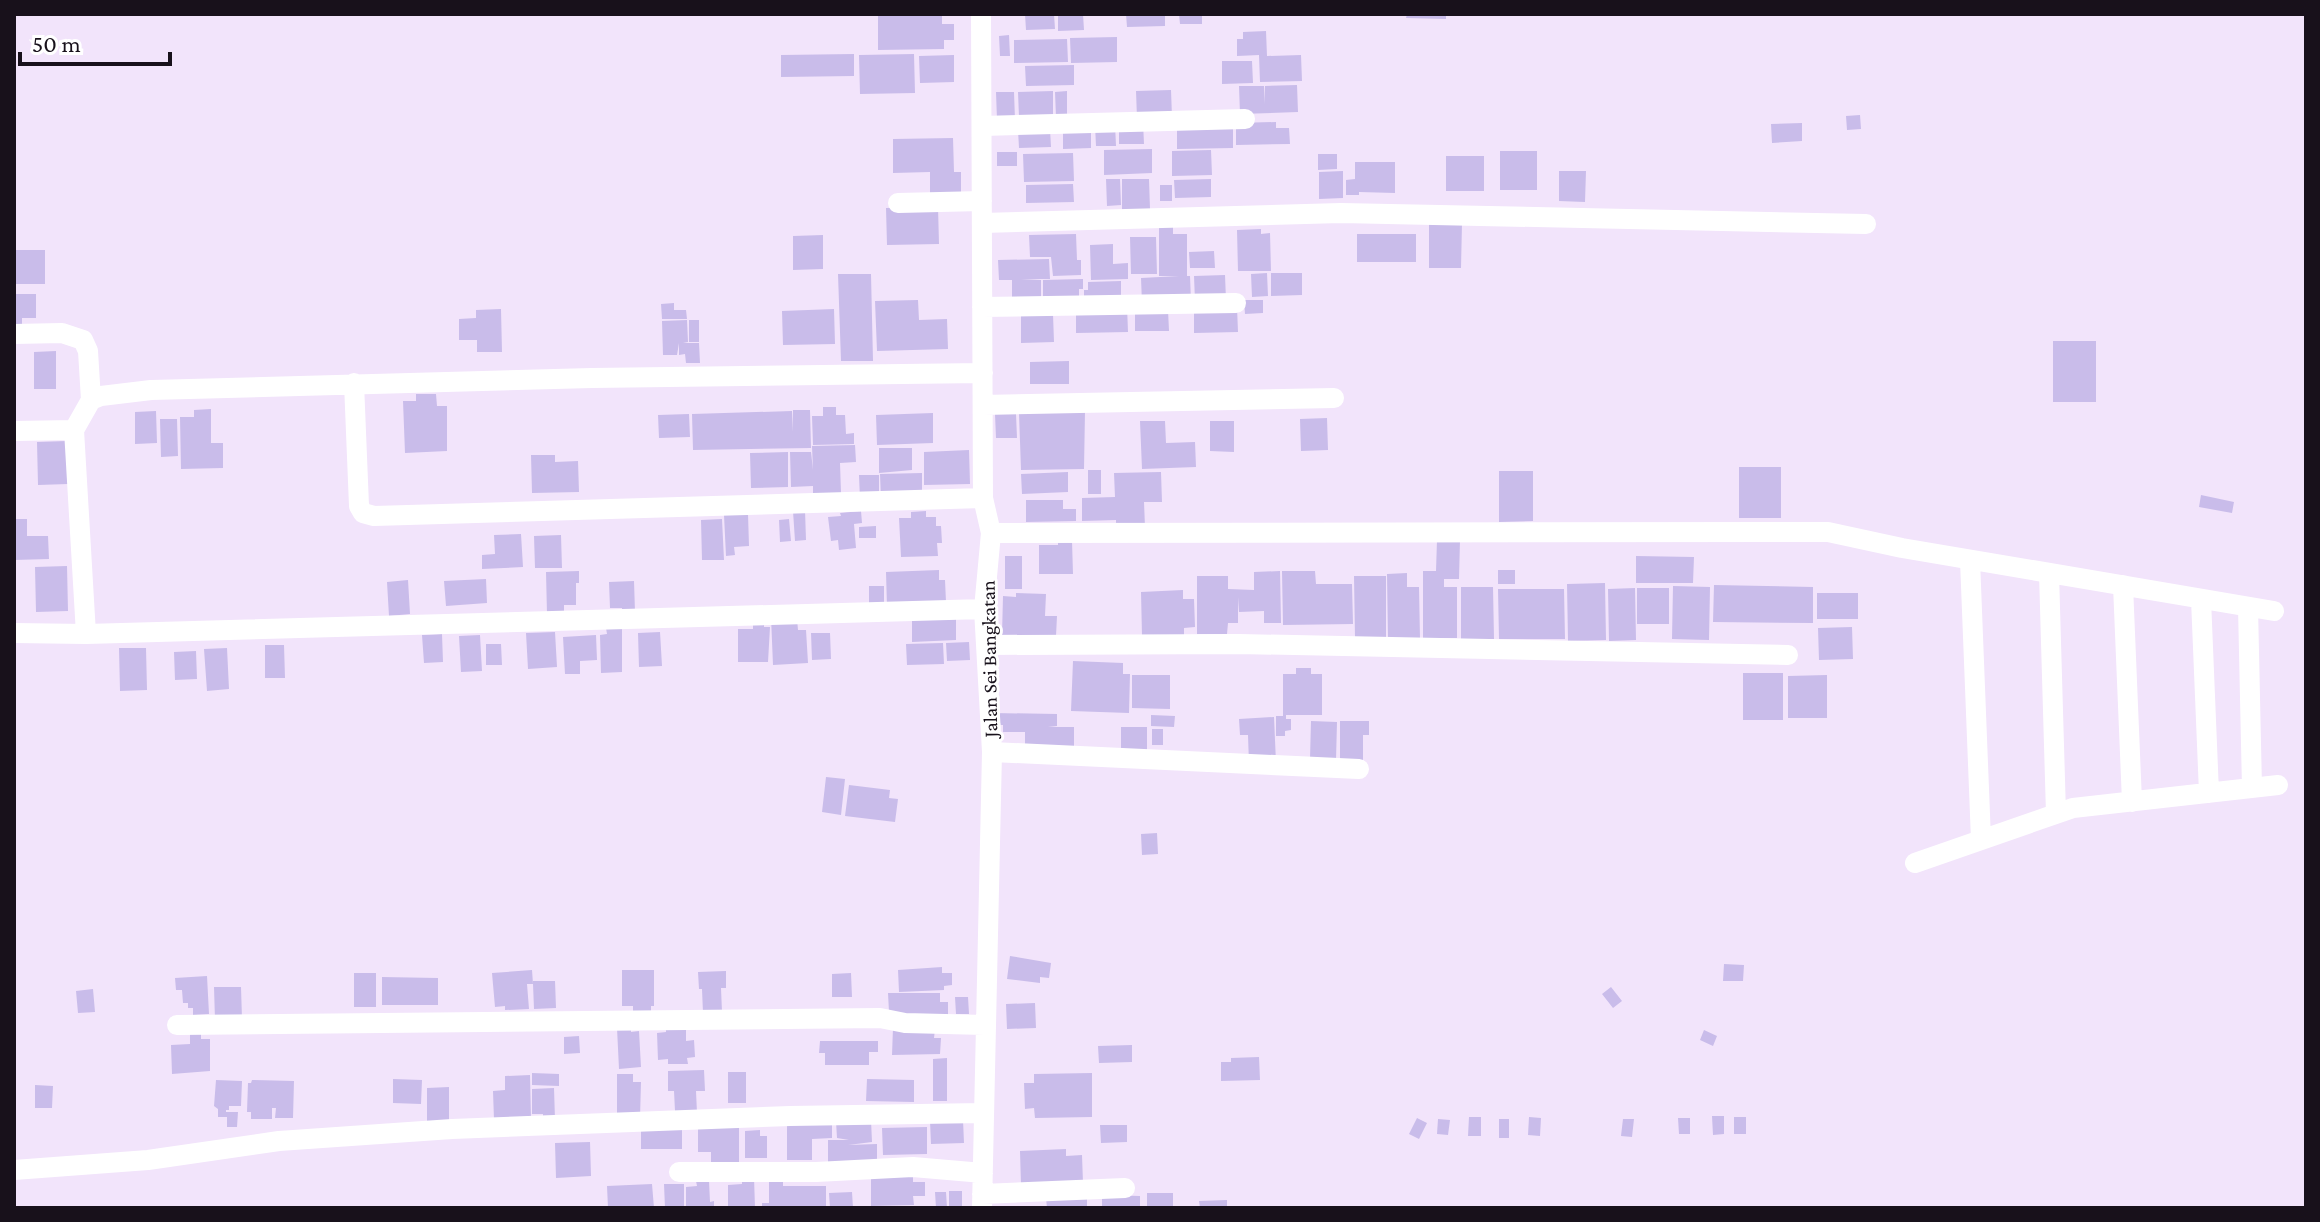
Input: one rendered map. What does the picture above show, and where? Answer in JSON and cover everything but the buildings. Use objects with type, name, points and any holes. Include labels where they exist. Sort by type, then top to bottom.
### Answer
[{"type":"street","name":"Jalan Sei Bangkatan","points":[[981,14],[983,498],[991,533],[984,609],[992,752],[983,1192]]},
{"type":"street","points":[[982,126],[1245,119]]},
{"type":"street","points":[[898,203],[982,201]]},
{"type":"street","points":[[982,223],[1369,213],[1866,224]]},
{"type":"street","points":[[982,307],[1236,303]]},
{"type":"street","points":[[14,334],[62,333],[83,340],[88,351],[91,400],[74,430],[86,634]]},
{"type":"street","points":[[91,400],[151,390],[354,383],[983,373]]},
{"type":"street","points":[[354,383],[359,506],[363,513],[374,516],[983,498]]},
{"type":"street","points":[[983,405],[1334,398]]},
{"type":"street","points":[[14,431],[74,430]]},
{"type":"street","points":[[991,533],[1828,532],[1970,560],[2274,611]]},
{"type":"street","points":[[1970,560],[1981,840]]},
{"type":"street","points":[[2049,573],[2056,814]]},
{"type":"street","points":[[2123,585],[2132,802]]},
{"type":"street","points":[[2201,599],[2209,793]]},
{"type":"street","points":[[2248,607],[2252,788]]},
{"type":"street","points":[[14,633],[86,634],[984,609]]},
{"type":"street","points":[[986,645],[1239,644],[1788,655]]},
{"type":"street","points":[[992,752],[1359,769]]},
{"type":"street","points":[[1915,863],[2073,808],[2278,785]]},
{"type":"street","points":[[177,1025],[864,1018],[905,1023],[985,1025]]},
{"type":"street","points":[[14,1170],[148,1160],[279,1141],[452,1129],[790,1116],[983,1113]]},
{"type":"street","points":[[679,1172],[816,1172],[913,1167],[983,1192],[1125,1188]]}]
